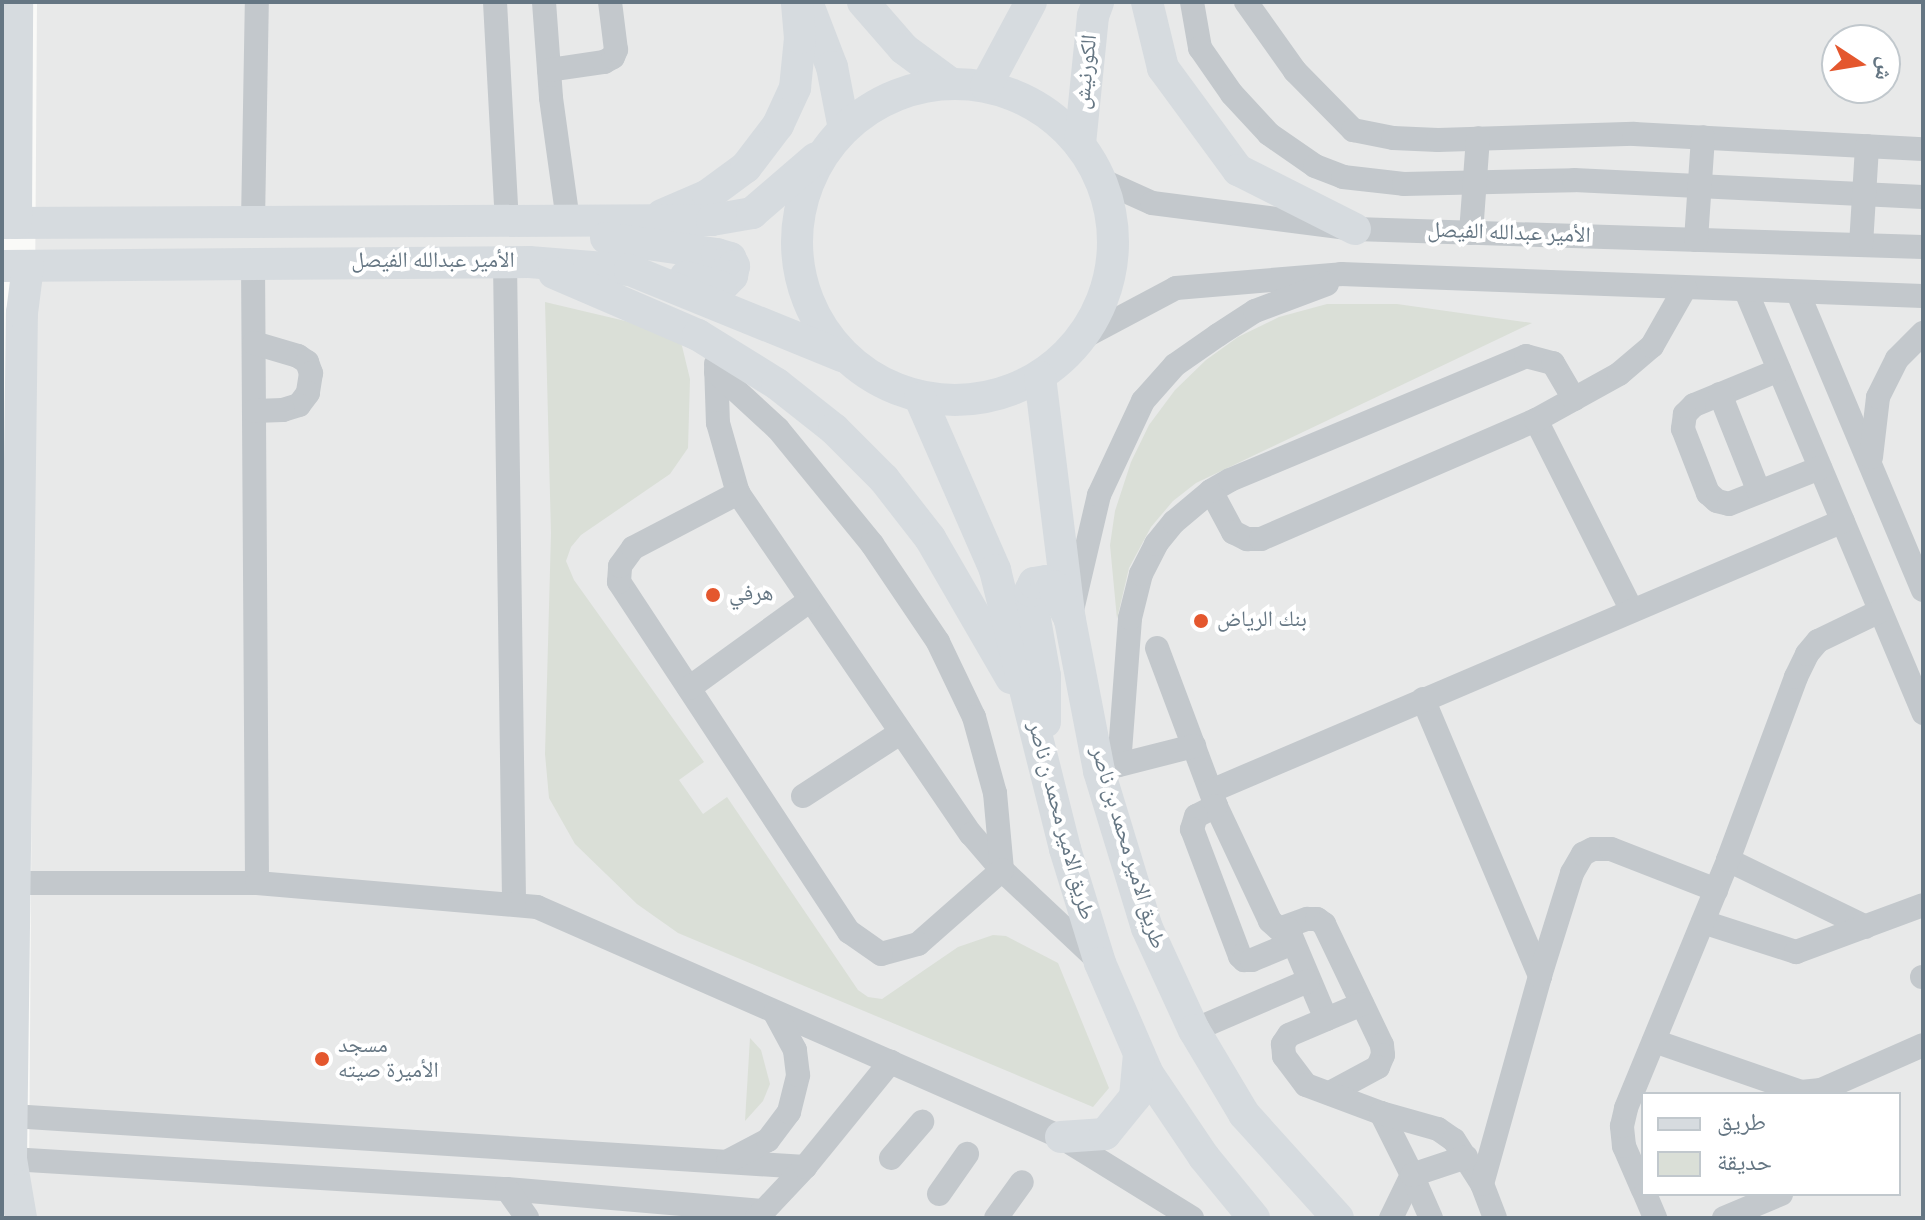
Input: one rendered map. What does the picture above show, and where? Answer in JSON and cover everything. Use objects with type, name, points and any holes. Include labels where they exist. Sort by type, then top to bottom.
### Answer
[{"type":"main road","points":[[9,223],[9,153],[17,2]]},
{"type":"main road","points":[[649,220],[708,195],[746,167],[778,125],[795,88],[800,38],[797,2]]},
{"type":"main road","points":[[807,2],[832,67],[836,138],[806,189],[797,234],[801,280],[818,322],[846,358],[880,383],[920,398],[961,402],[1002,394],[1040,377],[1082,338]]},
{"type":"main road","points":[[863,2],[904,49],[950,83]]},
{"type":"main road","points":[[986,86],[1031,2]]},
{"type":"main road","name":"الكورنيش","points":[[1080,144],[1093,16],[1098,2]]},
{"type":"main road","points":[[1147,2],[1163,68],[1238,170],[1355,229]]},
{"type":"main road","name":"الأمير عبدالله الفيصل","points":[[9,223],[712,220],[752,213],[836,138],[887,99],[911,89],[950,83],[986,86],[1022,97],[1043,110],[1080,144],[1101,180],[1114,234],[1107,289],[1082,338]]},
{"type":"main road","points":[[554,220],[578,235],[678,246],[730,258],[734,266],[732,276],[721,287],[671,272],[630,270]]},
{"type":"main road","name":"الأمير عبدالله الفيصل","points":[[15,266],[253,262],[517,263],[630,270],[846,358]]},
{"type":"main road","points":[[517,263],[800,402],[834,429],[884,479],[930,538],[1030,710]]},
{"type":"main road","points":[[15,266],[12,306],[11,1159],[21,1218]]},
{"type":"main road","name":"طريق الامير محمد بن ناصر","points":[[1040,377],[1070,620],[1147,928],[1194,1030],[1244,1114],[1338,1218]]},
{"type":"main road","name":"طريق الامير محمد ن ناصر","points":[[920,398],[995,570],[1065,849],[1100,963],[1148,1074],[1204,1157],[1254,1218]]},
{"type":"main road","points":[[1040,750],[1046,721],[1045,676],[1030,591],[1034,583],[1046,581],[1054,586],[1070,620]]},
{"type":"main road","points":[[1061,1137],[1105,1134],[1135,1097],[1139,1054]]},
{"type":"street","points":[[253,222],[257,2]]},
{"type":"street","points":[[495,2],[507,221]]},
{"type":"street","points":[[544,2],[554,220]]},
{"type":"street","points":[[549,70],[613,57],[616,50],[610,2]]},
{"type":"street","points":[[1192,2],[1200,48],[1232,94],[1269,134],[1315,166],[1343,177],[1404,184],[1574,180],[1923,197]]},
{"type":"street","points":[[1246,2],[1295,71],[1353,130],[1393,138],[1634,134],[1923,149]]},
{"type":"street","points":[[1696,240],[1703,137]]},
{"type":"street","points":[[1471,233],[1478,138]]},
{"type":"street","points":[[1861,245],[1867,146]]},
{"type":"street","name":"الأمير عبدالله الفيصل","points":[[1101,180],[1152,203],[1355,229],[1923,247]]},
{"type":"street","points":[[253,262],[257,883]]},
{"type":"street","points":[[514,903],[517,263]]},
{"type":"street","points":[[1082,338],[1176,288],[1354,275],[1923,296]]},
{"type":"street","points":[[1070,620],[1099,495],[1143,401],[1175,365],[1255,311],[1354,275]]},
{"type":"street","points":[[1211,491],[1233,532],[1247,539],[1261,539],[1536,420],[1574,399],[1638,361],[1652,346],[1685,288]]},
{"type":"street","points":[[1746,291],[1923,713]]},
{"type":"street","points":[[1798,293],[1923,590]]},
{"type":"street","points":[[1871,468],[1871,432],[1878,397],[1897,359],[1923,333]]},
{"type":"street","points":[[254,343],[298,356],[307,362],[311,373],[308,393],[299,405],[283,410],[254,411]]},
{"type":"street","points":[[1194,746],[1109,768],[1130,618],[1141,574],[1156,544],[1174,522],[1211,491],[1230,480],[1526,356],[1553,363],[1574,399]]},
{"type":"street","points":[[716,359],[718,423],[738,493],[971,834],[1002,870],[1100,963]]},
{"type":"street","points":[[716,359],[872,544],[938,642],[974,717],[995,793],[1002,870]]},
{"type":"street","points":[[1779,370],[1694,405],[1685,414],[1683,429],[1708,493],[1717,501],[1729,504],[1820,468]]},
{"type":"street","points":[[1720,394],[1759,492]]},
{"type":"street","points":[[1536,420],[1631,609]]},
{"type":"street","points":[[738,493],[633,548],[620,566],[619,582],[849,932],[881,954],[918,944],[1002,870]]},
{"type":"street","points":[[1330,1093],[1378,1067],[1383,1055],[1382,1045],[1324,924],[1317,919],[1307,919],[1290,935],[1252,960],[1240,956],[1192,829],[1196,816],[1214,799],[1423,699],[1843,521]]},
{"type":"street","points":[[689,688],[809,601]]},
{"type":"street","points":[[1641,1185],[1624,1146],[1622,1126],[1807,654],[1818,641],[1880,611]]},
{"type":"street","points":[[1157,648],[1214,799],[1270,921],[1290,935],[1326,1019]]},
{"type":"street","points":[[1423,699],[1540,976]]},
{"type":"street","points":[[803,796],[900,733]]},
{"type":"street","points":[[1482,1184],[1540,976],[1572,873],[1583,854],[1593,849],[1611,849],[1716,890]]},
{"type":"street","points":[[1728,860],[1866,927]]},
{"type":"street","points":[[13,883],[257,883],[537,907],[1061,1137],[1192,1218]]},
{"type":"street","points":[[1703,922],[1796,952],[1923,905]]},
{"type":"street","points":[[1194,1030],[1308,981]]},
{"type":"street","points":[[1362,1004],[1289,1035],[1283,1044],[1284,1056],[1306,1085],[1381,1113],[1438,1129],[1454,1140],[1482,1184],[1495,1218]]},
{"type":"street","points":[[727,1162],[768,1140],[789,1112],[798,1075],[795,1050],[775,1013]]},
{"type":"street","points":[[1654,1041],[1801,1092],[1822,1092],[1923,1045]]},
{"type":"street","points":[[11,1159],[507,1189],[760,1214],[805,1167],[891,1061]]},
{"type":"street","points":[[1381,1113],[1431,1218]]},
{"type":"street","points":[[12,1116],[805,1167]]},
{"type":"street","points":[[891,1158],[922,1122]]},
{"type":"street","points":[[939,1194],[967,1154]]},
{"type":"street","points":[[1391,1218],[1412,1175],[1466,1157]]},
{"type":"street","points":[[996,1218],[1022,1182]]},
{"type":"street","points":[[507,1189],[527,1218]]},
{"type":"street","points":[[1646,1196],[1655,1218]]},
{"type":"street","points":[[1724,1218],[1776,1196]]},
{"type":"shaded area","points":[[37,2],[1923,2],[1923,1218],[34,1218],[29,1185]]},
{"type":"green space","points":[[545,302],[676,333],[682,346],[690,379],[688,448],[670,474],[581,535],[571,547],[566,561],[574,580],[704,762],[679,780],[703,814],[727,797],[858,990],[868,997],[882,999],[958,947],[993,935],[1006,936],[1058,963],[1109,1088],[1093,1107],[678,933],[637,904],[575,844],[549,798],[545,754],[551,533]]},
{"type":"green space","points":[[1327,304],[1397,304],[1532,323],[1196,483],[1173,501],[1151,527],[1129,568],[1117,619],[1110,545],[1115,511],[1131,462],[1149,425],[1175,390],[1206,360],[1238,337],[1279,317]]},
{"type":"green space","points":[[750,1038],[761,1050],[770,1084],[763,1101],[745,1121]]},
{"type":"place","name":"هرفي","points":[[713,595]]},
{"type":"place","name":"بنك الرياض","points":[[1201,621]]},
{"type":"place","name":"مسجد الأميرة صيته","points":[[322,1059]]}]
